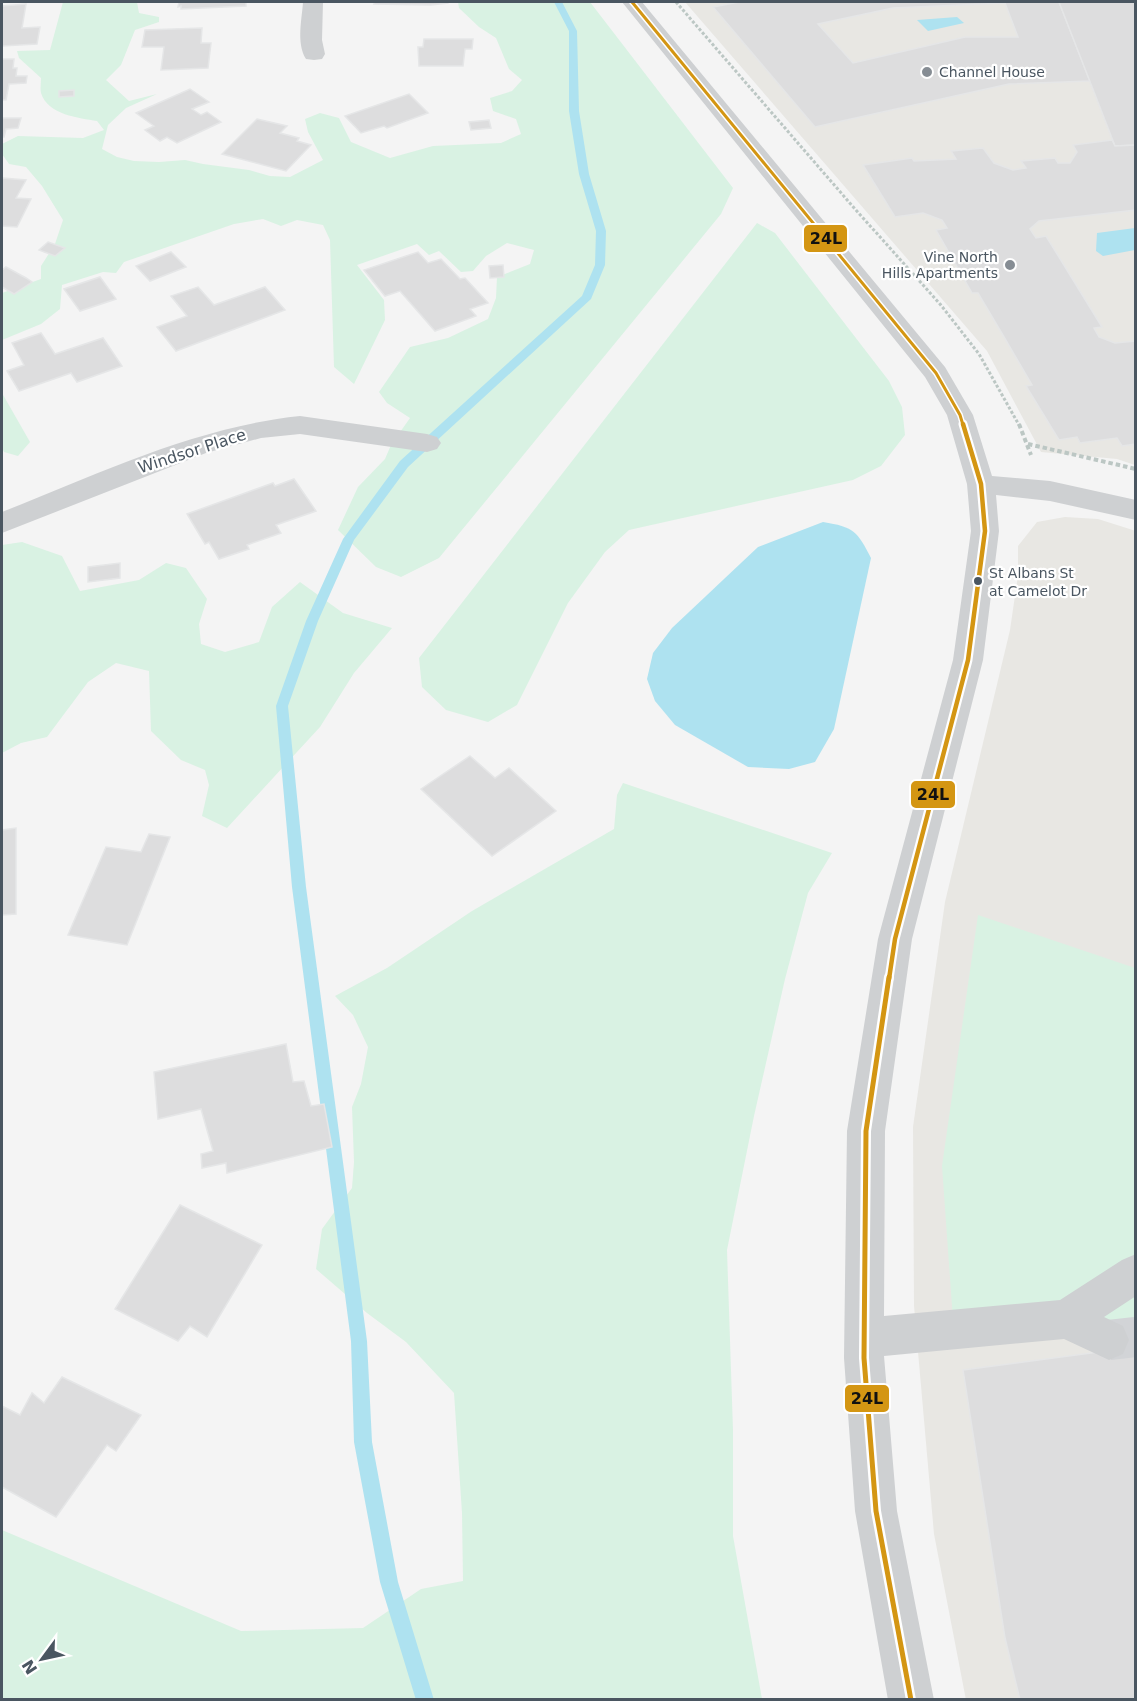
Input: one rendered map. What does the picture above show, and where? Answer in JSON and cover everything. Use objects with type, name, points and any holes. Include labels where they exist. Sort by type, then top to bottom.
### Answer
[{"type":"street","points":[[313,2],[311,40],[314,54]]},
{"type":"street","points":[[632,2],[936,373],[960,415],[981,484],[985,531],[968,660],[895,939],[866,1131],[864,1338],[876,1511],[911,1700]]},
{"type":"street","name":"Windsor Place","points":[[2,523],[197,446],[261,429],[300,425],[427,443]]},
{"type":"street","points":[[981,484],[1050,491],[1136,510]]},
{"type":"street","points":[[864,1338],[1066,1319],[1136,1273]]},
{"type":"street","points":[[1066,1319],[1109,1340]]},
{"type":"path","points":[[676,2],[856,210],[928,287],[966,334],[1001,388],[1028,444],[1031,456]]},
{"type":"path","points":[[1028,444],[1136,469]]},
{"type":"shaded area","points":[[685,2],[1135,2],[1135,465],[1117,459],[1041,452],[987,351]]},
{"type":"shaded area","points":[[1065,517],[1098,519],[1136,531],[1135,1699],[966,1700],[934,1534],[914,1306],[913,1127],[945,902],[1010,630],[1018,575],[1018,546],[1037,522]]},
{"type":"green space","points":[[63,2],[137,2],[139,13],[159,17],[159,22],[135,30],[121,65],[106,80],[129,101],[157,94],[126,108],[108,125],[102,149],[117,157],[134,161],[185,160],[249,170],[270,176],[290,177],[323,160],[308,132],[305,119],[320,113],[339,118],[351,142],[390,158],[433,146],[501,143],[521,134],[516,119],[493,111],[490,98],[512,91],[522,80],[509,69],[496,38],[479,27],[459,8],[458,2],[590,2],[733,188],[721,214],[439,558],[401,577],[376,567],[338,530],[358,487],[385,459],[391,445],[410,418],[387,403],[379,392],[410,347],[448,338],[488,319],[496,298],[497,277],[530,264],[534,250],[507,243],[486,256],[473,271],[461,272],[439,251],[429,255],[417,244],[357,265],[384,300],[385,320],[354,384],[334,367],[330,240],[323,225],[297,220],[281,226],[263,219],[234,224],[124,262],[116,273],[103,272],[62,285],[60,309],[41,324],[2,340],[2,293],[41,279],[41,266],[55,244],[63,220],[42,186],[26,167],[9,164],[2,154],[2,144],[18,136],[83,138],[104,130],[97,121],[65,114],[50,106],[41,93],[41,78],[19,58],[17,51],[50,50]]},
{"type":"green space","points":[[757,223],[775,233],[889,381],[902,407],[905,435],[881,466],[853,480],[629,530],[605,552],[568,603],[517,705],[488,722],[446,710],[422,687],[419,658]]},
{"type":"green space","points":[[2,393],[30,442],[18,456],[4,452],[2,448]]},
{"type":"green space","points":[[22,542],[62,556],[80,591],[139,580],[166,563],[186,568],[207,599],[199,624],[201,644],[225,652],[259,642],[272,607],[300,582],[343,613],[392,628],[354,673],[320,727],[227,828],[202,816],[209,785],[205,770],[181,760],[151,731],[149,671],[116,663],[88,682],[47,737],[21,743],[2,753],[2,545]]},
{"type":"green space","points":[[623,783],[832,853],[808,893],[785,979],[727,1250],[733,1430],[733,1536],[762,1699],[2,1699],[2,1530],[241,1631],[363,1628],[421,1589],[463,1581],[462,1513],[454,1393],[406,1342],[367,1313],[316,1269],[322,1229],[352,1188],[354,1162],[352,1107],[361,1084],[368,1047],[353,1015],[335,996],[387,968],[472,911],[614,829],[617,795]]},
{"type":"green space","points":[[978,915],[1135,968],[1135,1321],[955,1348],[942,1166]]},
{"type":"water","points":[[957,17],[964,23],[928,31],[917,20]]},
{"type":"water","points":[[1135,228],[1135,250],[1103,256],[1096,251],[1097,233]]},
{"type":"water","points":[[823,522],[848,528],[858,536],[871,558],[834,729],[815,762],[789,769],[748,767],[675,725],[655,701],[647,679],[653,653],[672,628],[758,547]]},
{"type":"building","points":[[179,2],[246,2],[246,6],[181,9],[181,6],[178,7]]},
{"type":"building","points":[[375,2],[448,2],[448,3],[374,4]]},
{"type":"building","name":"Channel House","points":[[739,2],[1059,2],[1090,81],[1009,84],[815,127],[713,7]],"holes":[[[1005,3],[1018,37],[965,37],[853,63],[818,24],[893,8]]]},
{"type":"building","points":[[1059,2],[1136,2],[1136,145],[1115,146]]},
{"type":"building","points":[[26,4],[22,28],[40,27],[37,44],[2,46],[2,6]]},
{"type":"building","points":[[202,28],[201,43],[211,43],[208,68],[161,70],[164,47],[142,47],[145,30]]},
{"type":"building","points":[[424,39],[473,39],[472,49],[465,49],[463,66],[419,66],[418,47],[423,47]]},
{"type":"building","points":[[2,59],[14,59],[13,68],[17,68],[16,76],[27,76],[26,83],[9,84],[6,100],[2,100]]},
{"type":"building","points":[[190,89],[209,102],[192,109],[201,115],[207,112],[221,122],[177,143],[167,137],[160,141],[145,130],[154,126],[136,113]]},
{"type":"building","points":[[74,90],[74,96],[59,97],[59,91]]},
{"type":"building","points":[[409,94],[428,113],[387,128],[384,126],[361,133],[345,116]]},
{"type":"building","points":[[2,118],[21,118],[18,128],[6,129],[4,137],[2,137]]},
{"type":"building","points":[[257,119],[287,126],[280,133],[299,138],[297,141],[311,145],[286,171],[222,154]]},
{"type":"building","points":[[489,120],[491,128],[471,130],[469,122]]},
{"type":"building","name":"Vine North Hills Apartments","points":[[1112,140],[1115,146],[1136,145],[1136,210],[1039,221],[1030,229],[1036,238],[1046,236],[1102,327],[1094,328],[1099,337],[1115,343],[1136,341],[1136,444],[1122,446],[1117,438],[1080,443],[1077,437],[1059,440],[1026,386],[1032,385],[1004,337],[978,293],[972,293],[936,230],[947,228],[942,220],[923,213],[895,217],[863,165],[912,158],[914,161],[956,159],[951,151],[983,148],[994,163],[1013,170],[1026,168],[1021,161],[1055,158],[1058,163],[1070,163],[1077,152],[1073,145]]},
{"type":"building","points":[[2,178],[26,180],[16,198],[31,199],[17,227],[2,226]]},
{"type":"building","points":[[48,242],[65,248],[55,256],[39,250]]},
{"type":"building","points":[[171,252],[186,267],[150,281],[136,266]]},
{"type":"building","points":[[418,252],[428,263],[441,259],[460,279],[465,278],[488,303],[470,309],[476,316],[435,331],[400,291],[385,296],[364,270]]},
{"type":"building","points":[[503,265],[504,277],[490,278],[489,266]]},
{"type":"building","points":[[6,267],[32,282],[14,294],[2,287],[2,270]]},
{"type":"building","points":[[100,277],[116,299],[80,311],[64,289]]},
{"type":"building","points":[[198,287],[214,305],[265,287],[285,310],[176,351],[157,327],[187,316],[171,296]]},
{"type":"building","points":[[41,333],[55,354],[103,338],[122,366],[77,382],[71,373],[19,391],[7,371],[24,365],[12,343]]},
{"type":"building","points":[[294,479],[316,511],[276,525],[281,533],[247,545],[249,549],[219,559],[209,542],[205,544],[187,514],[273,483],[275,486]]},
{"type":"building","points":[[120,563],[120,578],[88,582],[88,567]]},
{"type":"building","points":[[470,756],[495,778],[509,768],[556,811],[492,856],[421,789]]},
{"type":"building","points":[[16,828],[16,914],[2,915],[2,830]]},
{"type":"building","points":[[149,834],[170,837],[127,945],[68,935],[106,847],[141,852]]},
{"type":"building","points":[[286,1044],[293,1082],[304,1081],[311,1106],[324,1104],[332,1147],[227,1173],[226,1163],[202,1168],[201,1154],[213,1151],[201,1109],[158,1119],[154,1072]]},
{"type":"building","points":[[180,1205],[262,1245],[207,1337],[190,1326],[178,1341],[115,1309]]},
{"type":"building","points":[[1136,1347],[1136,1700],[1020,1700],[1005,1638],[963,1370]]},
{"type":"building","points":[[62,1377],[141,1415],[116,1451],[107,1445],[56,1517],[2,1487],[2,1406],[20,1415],[32,1393],[44,1403]]},
{"type":"waterway","points":[[425,1700],[389,1582],[363,1442],[359,1341],[299,887],[282,706],[312,621],[349,539],[404,464],[587,297],[600,265],[601,231],[584,174],[574,111],[573,31],[558,2]]},
{"type":"tunnel","points":[[1109,1340],[1136,1337]]},
{"type":"transit line","name":"24L","points":[[632,2],[936,373],[960,415],[981,484],[985,531],[968,660],[895,939],[866,1131],[864,1358],[876,1511],[911,1700]]},
{"type":"place","name":"Channel House","points":[[927,72]]},
{"type":"place","name":"Vine North Hills Apartments","points":[[1010,265]]},
{"type":"place","name":"St Albans St at Camelot Dr","points":[[978,581]]}]
